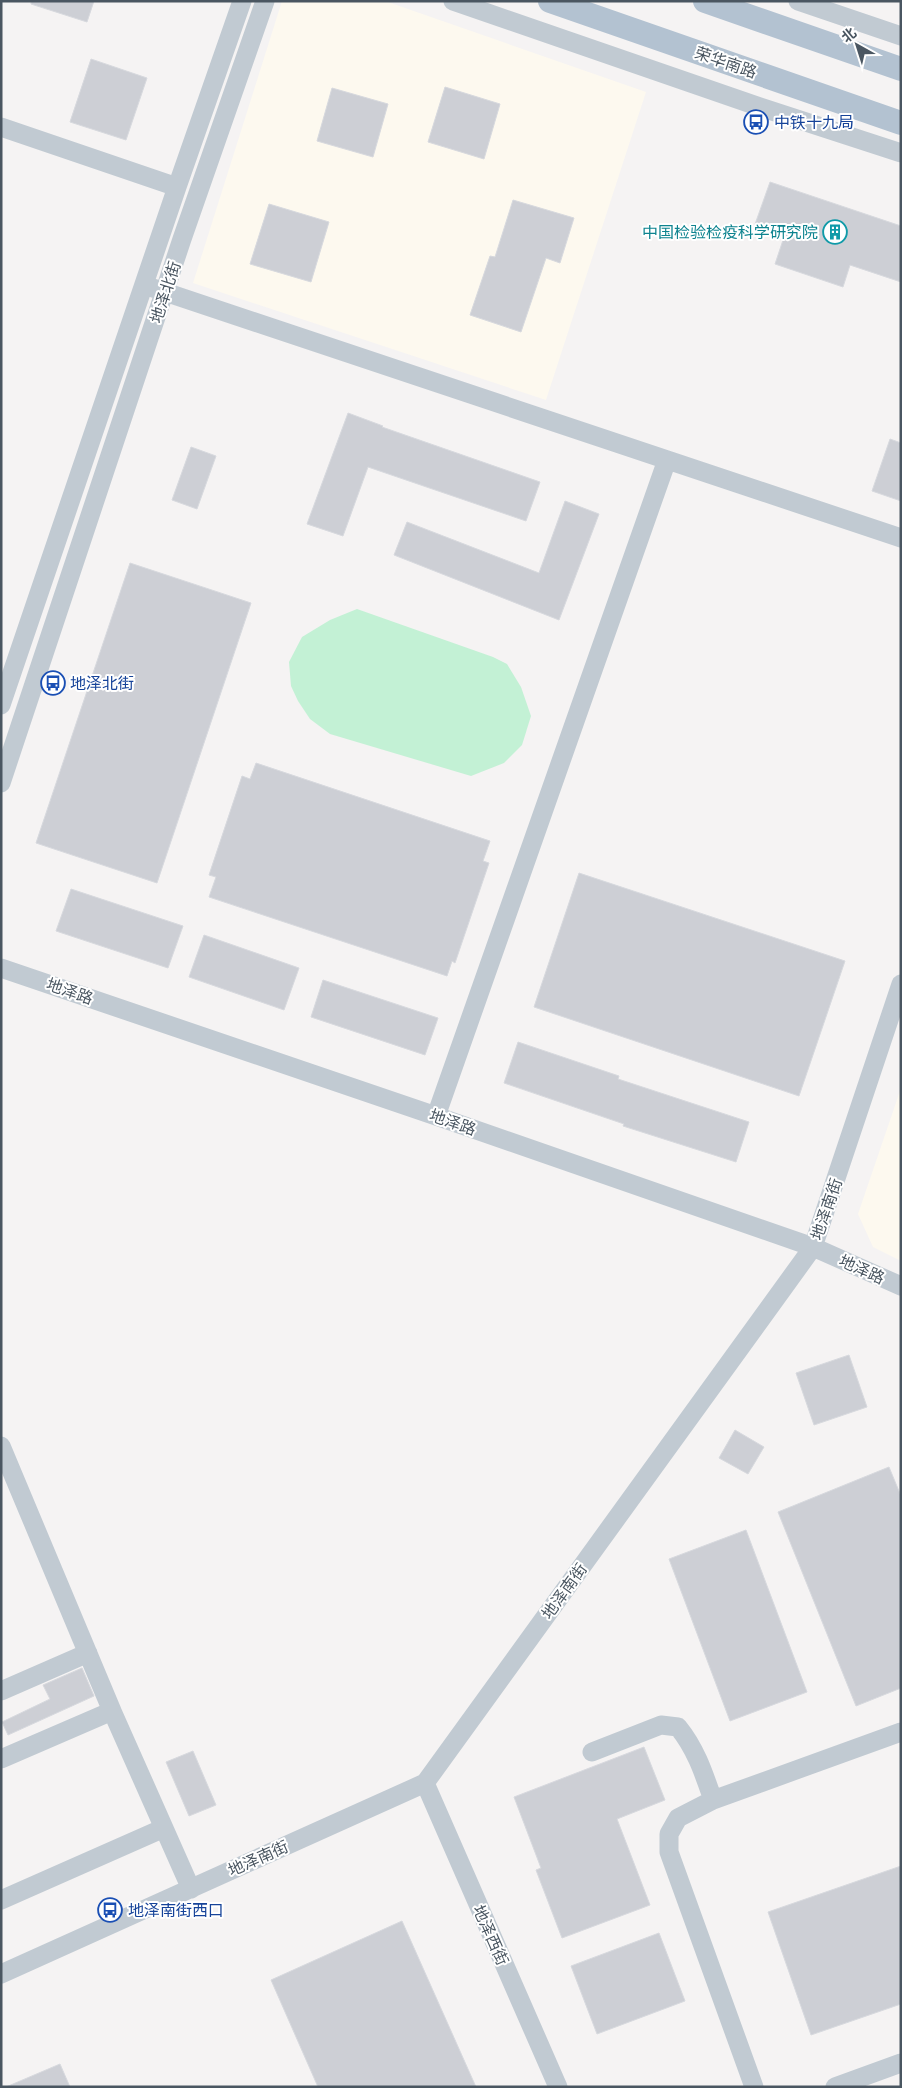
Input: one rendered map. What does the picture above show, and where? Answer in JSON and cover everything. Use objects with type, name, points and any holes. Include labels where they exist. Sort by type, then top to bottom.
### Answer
[{"type":"main road","name":"荣华南路","points":[[550,1],[901,123]]},
{"type":"main road","points":[[705,1],[901,69]]},
{"type":"street","name":"地泽北街","points":[[1,705],[242,1]]},
{"type":"street","name":"地泽北街","points":[[1,783],[164,292],[265,1]]},
{"type":"street","points":[[453,1],[760,108],[901,153]]},
{"type":"street","points":[[798,1],[901,36]]},
{"type":"street","points":[[1,127],[177,187]]},
{"type":"street","points":[[144,285],[901,538]]},
{"type":"street","points":[[436,1116],[667,460]]},
{"type":"street","name":"地泽路","points":[[1,968],[813,1247],[901,1286]]},
{"type":"street","name":"地泽南街","points":[[1,1974],[425,1783],[813,1247],[901,984]]},
{"type":"street","points":[[1,1446],[112,1711],[191,1889]]},
{"type":"street","points":[[1,1690],[88,1654]]},
{"type":"street","points":[[1,1759],[112,1711]]},
{"type":"street","points":[[592,1752],[661,1725],[678,1727],[698,1757],[713,1800]]},
{"type":"street","points":[[754,2087],[669,1852],[669,1834],[678,1818],[713,1800],[901,1732]]},
{"type":"street","name":"地泽西街","points":[[425,1783],[558,2087]]},
{"type":"street","points":[[1,1900],[164,1828]]},
{"type":"street","points":[[835,2087],[901,2063]]},
{"type":"shaded area","points":[[282,1],[385,1],[646,92],[546,400],[193,283]]},
{"type":"shaded area","points":[[901,1088],[901,1261],[873,1247],[858,1214]]},
{"type":"green space","points":[[357,609],[493,657],[507,664],[521,687],[531,716],[522,745],[504,763],[471,776],[330,734],[310,719],[291,686],[289,662],[302,637],[330,620]]},
{"type":"building","points":[[31,1],[94,1],[87,22],[31,4]]},
{"type":"building","points":[[91,59],[147,78],[126,140],[70,122]]},
{"type":"building","points":[[445,87],[500,104],[484,159],[428,142]]},
{"type":"building","points":[[332,88],[388,104],[373,157],[317,141]]},
{"type":"building","name":"中国检验检疫科学研究院","points":[[770,182],[901,226],[901,282],[850,265],[843,287],[775,264],[784,237],[754,227]]},
{"type":"building","points":[[513,200],[574,218],[560,263],[546,258],[521,332],[470,315],[490,256],[495,257]]},
{"type":"building","points":[[269,204],[329,222],[311,282],[250,264]]},
{"type":"building","points":[[348,413],[382,427],[540,482],[526,521],[368,467],[343,536],[307,524]]},
{"type":"building","points":[[890,439],[901,443],[901,501],[872,491]]},
{"type":"building","points":[[191,447],[216,456],[197,509],[172,500]]},
{"type":"building","points":[[565,501],[599,514],[559,620],[394,555],[407,522],[539,573]]},
{"type":"building","points":[[130,563],[251,603],[157,883],[36,843]]},
{"type":"building","points":[[256,763],[490,841],[483,861],[489,863],[455,963],[452,961],[447,976],[209,897],[216,877],[209,875],[242,776],[250,779]]},
{"type":"building","points":[[579,873],[845,961],[799,1096],[534,1007]]},
{"type":"building","points":[[71,889],[183,926],[168,968],[56,931]]},
{"type":"building","points":[[204,935],[299,968],[284,1010],[189,977]]},
{"type":"building","points":[[323,980],[438,1018],[425,1055],[311,1017]]},
{"type":"building","points":[[518,1042],[619,1076],[618,1079],[749,1122],[736,1162],[623,1126],[624,1124],[504,1083]]},
{"type":"building","points":[[849,1355],[867,1407],[814,1425],[796,1373]]},
{"type":"building","points":[[735,1430],[764,1447],[748,1474],[719,1458]]},
{"type":"building","points":[[889,1467],[901,1496],[901,1688],[856,1706],[778,1512]]},
{"type":"building","points":[[746,1530],[807,1692],[730,1721],[669,1559]]},
{"type":"building","points":[[82,1668],[94,1696],[8,1735],[2,1722],[50,1699],[43,1685]]},
{"type":"building","points":[[644,1747],[665,1800],[617,1819],[650,1905],[562,1938],[536,1870],[541,1868],[514,1797]]},
{"type":"building","points":[[193,1751],[216,1805],[189,1816],[166,1762]]},
{"type":"building","points":[[901,1866],[901,2004],[811,2035],[768,1912]]},
{"type":"building","points":[[402,1921],[476,2087],[318,2087],[271,1980]]},
{"type":"building","points":[[659,1933],[685,2001],[597,2034],[571,1966]]},
{"type":"building","points":[[60,2064],[70,2087],[6,2087]]},
{"type":"place","name":"中铁十九局","points":[[756,122]]},
{"type":"place","name":"中国检验检疫科学研究院","points":[[835,232]]},
{"type":"place","name":"地泽北街","points":[[53,683]]},
{"type":"place","name":"地泽南街西口","points":[[110,1910]]}]
